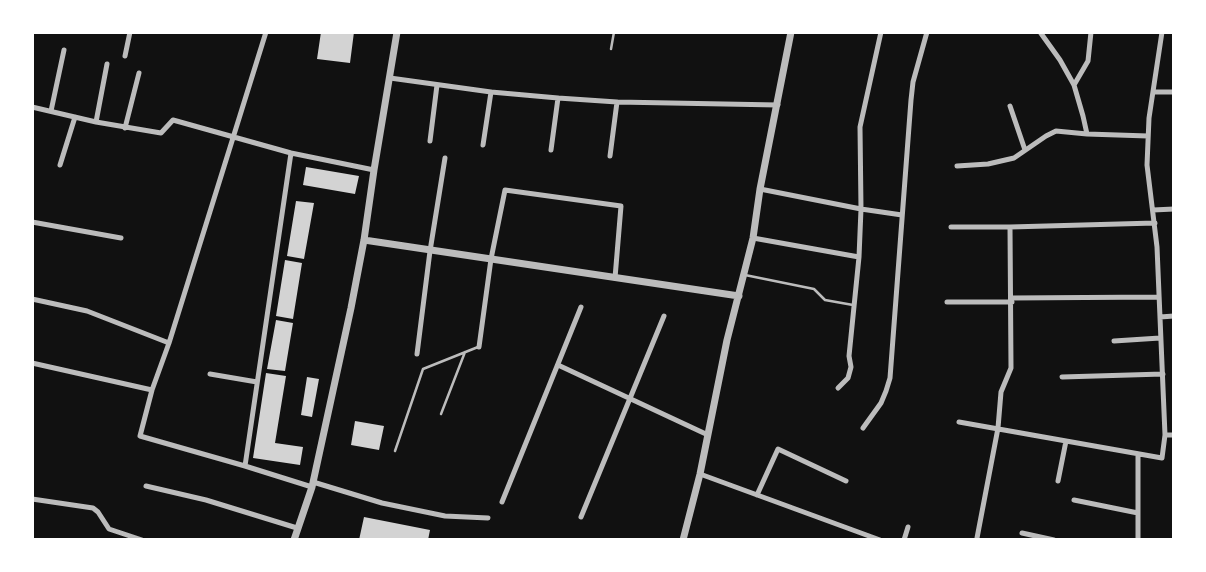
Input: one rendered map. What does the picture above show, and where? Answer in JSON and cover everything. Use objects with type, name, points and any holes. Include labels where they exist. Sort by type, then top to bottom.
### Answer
[{"type":"street","points":[[126,56],[130,32]]},
{"type":"street","points":[[266,32],[169,343],[152,390],[140,436],[382,503],[445,516],[488,518]]},
{"type":"street","points":[[294,540],[312,485],[351,308],[364,240],[397,32]]},
{"type":"street","points":[[683,540],[700,474],[727,340],[753,238],[760,189],[791,32]]},
{"type":"street","points":[[838,388],[848,378],[851,367],[849,356],[860,257],[860,127],[881,32]]},
{"type":"street","points":[[863,428],[881,403],[890,378],[910,100],[927,32]]},
{"type":"street","points":[[1040,32],[1060,60],[1074,85],[1087,134]]},
{"type":"street","points":[[1074,85],[1088,61],[1091,32]]},
{"type":"street","points":[[960,422],[1162,458],[1166,435],[1157,247],[1147,165],[1148,136],[1162,32]]},
{"type":"street","points":[[51,111],[64,50]]},
{"type":"street","points":[[96,122],[107,64]]},
{"type":"street","points":[[125,128],[139,73]]},
{"type":"street","points":[[390,78],[491,92],[558,98],[617,102],[778,105]]},
{"type":"street","points":[[430,140],[437,85]]},
{"type":"street","points":[[484,145],[491,92]]},
{"type":"street","points":[[1153,92],[1174,92]]},
{"type":"street","points":[[550,150],[558,98]]},
{"type":"street","points":[[610,156],[617,102]]},
{"type":"street","points":[[1010,106],[1025,150]]},
{"type":"street","points":[[32,107],[96,122],[161,134],[172,120],[291,153],[374,170]]},
{"type":"street","points":[[60,165],[76,117]]},
{"type":"street","points":[[957,166],[1014,158],[1056,131],[1148,136]]},
{"type":"street","points":[[245,466],[291,153]]},
{"type":"street","points":[[417,354],[430,251],[445,158]]},
{"type":"street","points":[[760,189],[902,215]]},
{"type":"street","points":[[479,347],[491,259],[506,190],[621,206],[615,278]]},
{"type":"street","points":[[1153,210],[1174,209]]},
{"type":"street","points":[[32,222],[121,238]]},
{"type":"street","points":[[951,227],[1010,228],[1154,223]]},
{"type":"street","points":[[977,538],[998,428],[1001,392],[1011,368],[1010,228]]},
{"type":"street","points":[[753,238],[860,257]]},
{"type":"street","points":[[364,240],[739,296]]},
{"type":"street","points":[[947,302],[1159,297]]},
{"type":"street","points":[[32,299],[87,311],[169,343]]},
{"type":"street","points":[[502,502],[581,307]]},
{"type":"street","points":[[581,518],[664,316]]},
{"type":"street","points":[[1160,317],[1174,316]]},
{"type":"street","points":[[1114,342],[1160,338]]},
{"type":"street","points":[[32,363],[152,390]]},
{"type":"street","points":[[558,365],[708,435]]},
{"type":"street","points":[[210,374],[258,382]]},
{"type":"street","points":[[1062,377],[1163,374]]},
{"type":"street","points":[[1166,435],[1174,435]]},
{"type":"street","points":[[1058,481],[1066,441]]},
{"type":"street","points":[[757,495],[778,449],[846,481]]},
{"type":"street","points":[[1138,454],[1138,540]]},
{"type":"street","points":[[700,474],[880,540]]},
{"type":"street","points":[[146,486],[206,500],[297,528]]},
{"type":"street","points":[[32,499],[93,508],[98,512],[109,529],[141,539]]},
{"type":"street","points":[[1074,500],[1138,513]]},
{"type":"street","points":[[904,540],[908,527]]},
{"type":"street","points":[[1022,533],[1054,540]]},
{"type":"lane","points":[[610,49],[614,32]]},
{"type":"lane","points":[[744,275],[814,289],[825,300],[855,305]]},
{"type":"lane","points":[[395,451],[423,369],[479,347]]},
{"type":"lane","points":[[441,414],[465,352]]},
{"type":"building","points":[[321,32],[354,32],[350,63],[317,59]]},
{"type":"building","points":[[306,167],[359,176],[355,194],[303,185]]},
{"type":"building","points":[[296,201],[314,203],[304,259],[287,256]]},
{"type":"building","points":[[285,260],[302,263],[293,319],[276,316]]},
{"type":"building","points":[[276,320],[293,323],[285,371],[267,369]]},
{"type":"building","points":[[266,373],[286,376],[275,443],[303,447],[300,465],[253,458]]},
{"type":"building","points":[[307,377],[319,379],[312,417],[301,415]]},
{"type":"building","points":[[355,421],[384,426],[379,450],[351,445]]},
{"type":"building","points":[[364,517],[430,530],[428,540],[359,540]]}]
